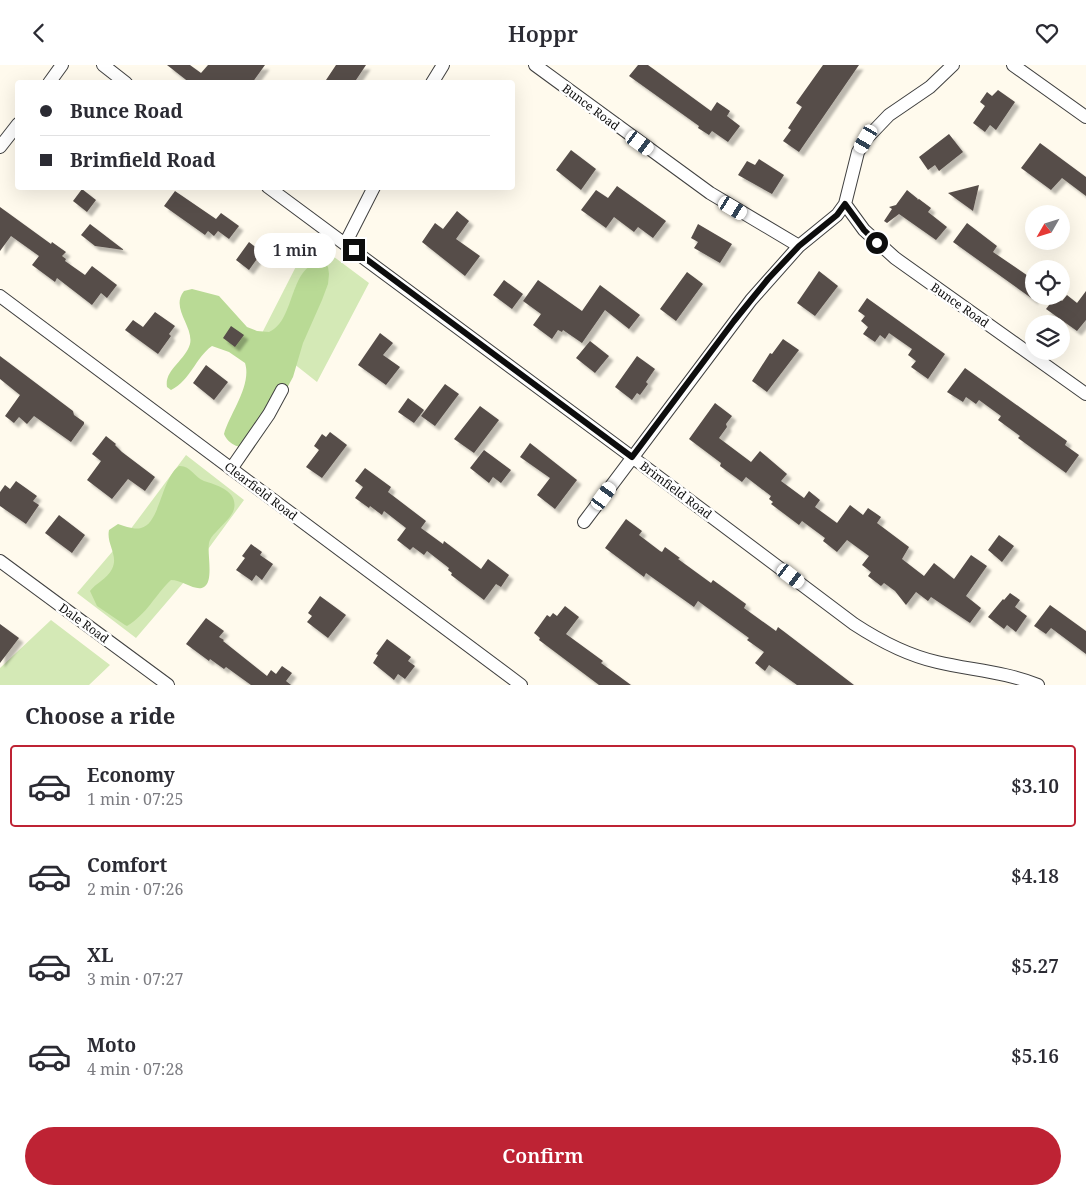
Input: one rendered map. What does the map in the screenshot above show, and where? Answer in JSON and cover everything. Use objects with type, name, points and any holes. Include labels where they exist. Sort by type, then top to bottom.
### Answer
[{"type":"street","points":[[51,80],[62,65]]},
{"type":"street","points":[[103,65],[122,80]]},
{"type":"street","points":[[434,80],[443,65]]},
{"type":"street","name":"Bunce Road","points":[[535,65],[710,193],[799,246]]},
{"type":"street","points":[[584,522],[751,300],[799,246],[837,215],[845,204],[858,152],[866,139],[889,115],[930,87],[953,65]]},
{"type":"street","points":[[1013,65],[1086,117]]},
{"type":"street","points":[[0,147],[15,128]]},
{"type":"street","name":"Brimfield Road","points":[[272,190],[874,637],[892,647],[936,662],[1015,677],[1038,685]]},
{"type":"street","points":[[344,244],[372,190]]},
{"type":"street","name":"Bunce Road","points":[[845,204],[864,230],[894,258],[1086,394]]},
{"type":"street","name":"Clearfield Road","points":[[0,296],[521,685]]},
{"type":"street","points":[[231,469],[269,414],[282,390]]},
{"type":"street","name":"Dale Road","points":[[0,561],[168,685]]},
{"type":"green space","points":[[310,239],[369,283],[317,382],[260,337]]},
{"type":"green space","points":[[325,262],[329,274],[328,284],[303,343],[293,377],[253,449],[236,446],[224,434],[246,380],[245,363],[229,352],[212,346],[178,386],[171,390],[167,387],[167,381],[172,370],[190,344],[189,331],[181,310],[180,297],[184,291],[192,289],[219,296],[247,327],[257,331],[269,332],[278,326],[284,316],[298,281],[305,271],[313,264]]},
{"type":"green space","points":[[186,455],[244,500],[184,582],[136,638],[77,593],[124,538]]},
{"type":"green space","points":[[179,466],[186,467],[204,481],[230,493],[233,498],[234,509],[210,541],[209,579],[207,584],[204,587],[197,588],[171,580],[140,616],[127,626],[97,606],[90,591],[107,576],[114,564],[109,530],[118,524],[130,528],[141,528],[147,525],[157,510],[168,481]]},
{"type":"green space","points":[[51,620],[110,665],[89,685],[0,685],[0,668]]},
{"type":"building","points":[[167,65],[190,65],[201,73],[208,65],[265,65],[254,80],[186,80]]},
{"type":"building","points":[[336,65],[366,65],[356,80],[326,80]]},
{"type":"building","points":[[638,65],[648,65],[711,111],[717,102],[730,111],[727,116],[740,126],[728,142],[712,131],[709,135],[629,76]]},
{"type":"building","points":[[823,65],[859,65],[799,152],[783,141],[791,130],[788,128],[802,107],[796,103]]},
{"type":"building","points":[[998,90],[1015,102],[996,130],[990,125],[985,132],[973,123],[985,106],[980,102],[987,92],[992,96]]},
{"type":"building","points":[[949,134],[963,152],[939,171],[935,165],[928,170],[919,157]]},
{"type":"building","points":[[1040,143],[1086,177],[1086,196],[1062,178],[1051,190],[1021,168]]},
{"type":"building","points":[[571,150],[596,169],[581,190],[556,170]]},
{"type":"building","points":[[759,159],[784,175],[772,194],[738,175],[747,161],[755,165]]},
{"type":"building","points":[[979,185],[973,211],[948,193]]},
{"type":"building","points":[[617,186],[666,221],[653,238],[638,227],[634,232],[614,217],[606,228],[581,210],[596,190],[608,198]]},
{"type":"building","points":[[81,190],[96,200],[87,212],[73,201]]},
{"type":"building","points":[[907,190],[917,200],[919,199],[931,208],[928,212],[947,227],[936,240],[899,214],[887,223],[884,221],[892,209],[889,207],[896,205]]},
{"type":"building","points":[[175,191],[216,219],[221,213],[239,226],[229,239],[218,231],[214,236],[208,231],[205,235],[164,206]]},
{"type":"building","points":[[0,207],[51,244],[52,242],[66,252],[62,256],[66,259],[65,261],[85,275],[92,266],[117,285],[107,298],[101,293],[92,305],[57,278],[55,282],[32,265],[39,256],[11,236],[0,251]]},
{"type":"building","points":[[457,211],[469,221],[456,239],[480,256],[465,276],[422,242],[435,223],[443,229]]},
{"type":"building","points":[[967,223],[997,246],[993,252],[1025,274],[1025,294],[953,242]]},
{"type":"building","points":[[90,224],[124,250],[95,246],[81,235]]},
{"type":"building","points":[[698,224],[732,244],[720,263],[694,248],[698,242],[691,238]]},
{"type":"building","points":[[249,242],[262,252],[249,270],[236,260]]},
{"type":"building","points":[[819,271],[838,286],[815,316],[797,303]]},
{"type":"building","points":[[687,272],[703,284],[676,321],[660,309]]},
{"type":"building","points":[[504,280],[523,294],[512,309],[493,295]]},
{"type":"building","points":[[538,280],[582,311],[600,285],[640,315],[629,329],[605,310],[582,343],[563,330],[562,332],[558,330],[552,339],[533,325],[541,314],[523,301]]},
{"type":"building","points":[[1086,291],[1086,320],[1077,331],[1070,326],[1070,315],[1054,315],[1046,309],[1049,305],[1070,305],[1070,297],[1077,303]]},
{"type":"building","points":[[867,298],[945,354],[928,379],[911,367],[916,361],[908,355],[912,349],[889,333],[885,339],[880,335],[875,342],[863,334],[868,327],[861,321],[865,316],[858,311]]},
{"type":"building","points":[[155,312],[175,326],[169,334],[171,336],[158,354],[125,330],[133,320],[143,327]]},
{"type":"building","points":[[231,326],[244,335],[235,347],[223,338]]},
{"type":"building","points":[[380,333],[393,343],[383,355],[400,367],[386,385],[358,365]]},
{"type":"building","points":[[783,339],[799,350],[767,392],[752,381],[770,353],[772,354]]},
{"type":"building","points":[[590,341],[609,356],[595,373],[576,358]]},
{"type":"building","points":[[0,356],[73,411],[74,415],[84,422],[71,442],[34,416],[27,424],[19,417],[14,423],[5,416],[20,395],[0,379]]},
{"type":"building","points":[[637,356],[655,369],[640,395],[637,393],[632,400],[615,387]]},
{"type":"building","points":[[206,365],[228,382],[214,400],[193,383]]},
{"type":"building","points":[[965,368],[1067,441],[1065,445],[1079,455],[1066,473],[1018,438],[1020,436],[998,420],[1001,416],[979,400],[976,404],[966,397],[963,402],[947,392]]},
{"type":"building","points":[[445,384],[459,394],[435,426],[421,416]]},
{"type":"building","points":[[408,398],[424,410],[414,423],[398,412]]},
{"type":"building","points":[[715,403],[732,416],[719,438],[751,462],[760,451],[787,474],[781,481],[804,498],[809,491],[820,500],[815,507],[837,523],[850,505],[863,515],[868,508],[881,517],[877,523],[909,547],[902,559],[924,576],[934,563],[954,579],[971,555],[987,566],[966,596],[981,608],[970,623],[931,597],[928,601],[916,592],[906,605],[895,591],[884,583],[881,586],[868,576],[871,572],[862,565],[869,556],[847,540],[837,552],[823,541],[825,538],[802,521],[799,525],[771,504],[773,502],[769,499],[771,496],[746,477],[742,482],[720,466],[721,463],[689,439]]},
{"type":"building","points":[[480,406],[499,420],[474,453],[454,439]]},
{"type":"building","points":[[330,432],[347,445],[322,478],[306,467],[319,450],[314,446],[322,434],[326,437]]},
{"type":"building","points":[[106,436],[122,452],[155,477],[145,491],[128,479],[112,499],[87,480],[101,461],[92,454]]},
{"type":"building","points":[[530,443],[577,480],[555,509],[537,495],[550,478],[520,457]]},
{"type":"building","points":[[484,450],[511,470],[501,483],[493,477],[489,483],[470,468]]},
{"type":"building","points":[[365,468],[391,487],[388,492],[426,521],[421,528],[443,544],[444,541],[481,569],[488,559],[509,575],[501,587],[496,584],[484,600],[451,575],[452,573],[448,570],[449,568],[427,551],[424,555],[413,547],[410,550],[397,540],[406,528],[384,511],[382,515],[355,498],[363,487],[355,481]]},
{"type":"building","points":[[16,481],[37,496],[33,501],[39,505],[26,524],[0,506],[0,492],[5,485],[10,489]]},
{"type":"building","points":[[59,515],[85,535],[72,553],[45,533]]},
{"type":"building","points":[[626,519],[642,531],[639,535],[660,551],[662,552],[665,547],[711,583],[713,580],[746,604],[744,608],[776,631],[778,627],[854,685],[797,685],[769,665],[765,671],[755,663],[764,652],[747,640],[749,638],[698,601],[694,607],[646,573],[644,577],[605,548]]},
{"type":"building","points":[[999,535],[1014,546],[1002,562],[988,550]]},
{"type":"building","points":[[251,544],[262,552],[260,555],[273,564],[262,580],[256,575],[252,581],[236,570],[245,558],[242,556]]},
{"type":"building","points":[[1010,593],[1020,600],[1015,607],[1027,616],[1016,632],[1007,625],[1004,629],[988,617]]},
{"type":"building","points":[[320,596],[346,615],[328,638],[307,622],[312,616],[308,613]]},
{"type":"building","points":[[1050,605],[1086,631],[1086,654],[1051,628],[1046,634],[1034,626]]},
{"type":"building","points":[[565,606],[579,617],[566,634],[603,661],[601,663],[631,685],[599,685],[539,640],[540,638],[534,633],[547,615],[550,617],[553,613],[557,616]]},
{"type":"building","points":[[206,618],[224,631],[219,637],[223,641],[267,676],[271,670],[276,674],[282,666],[292,673],[286,681],[291,685],[251,685],[226,667],[224,669],[210,659],[209,661],[186,644]]},
{"type":"building","points":[[0,624],[19,638],[0,663]]},
{"type":"building","points":[[387,639],[411,657],[408,661],[415,666],[405,679],[398,674],[394,680],[373,663],[378,655],[376,654]]},
{"type":"route","points":[[354,250],[632,457],[734,321],[768,279],[799,246],[837,215],[845,204],[854,218],[877,243]]}]
